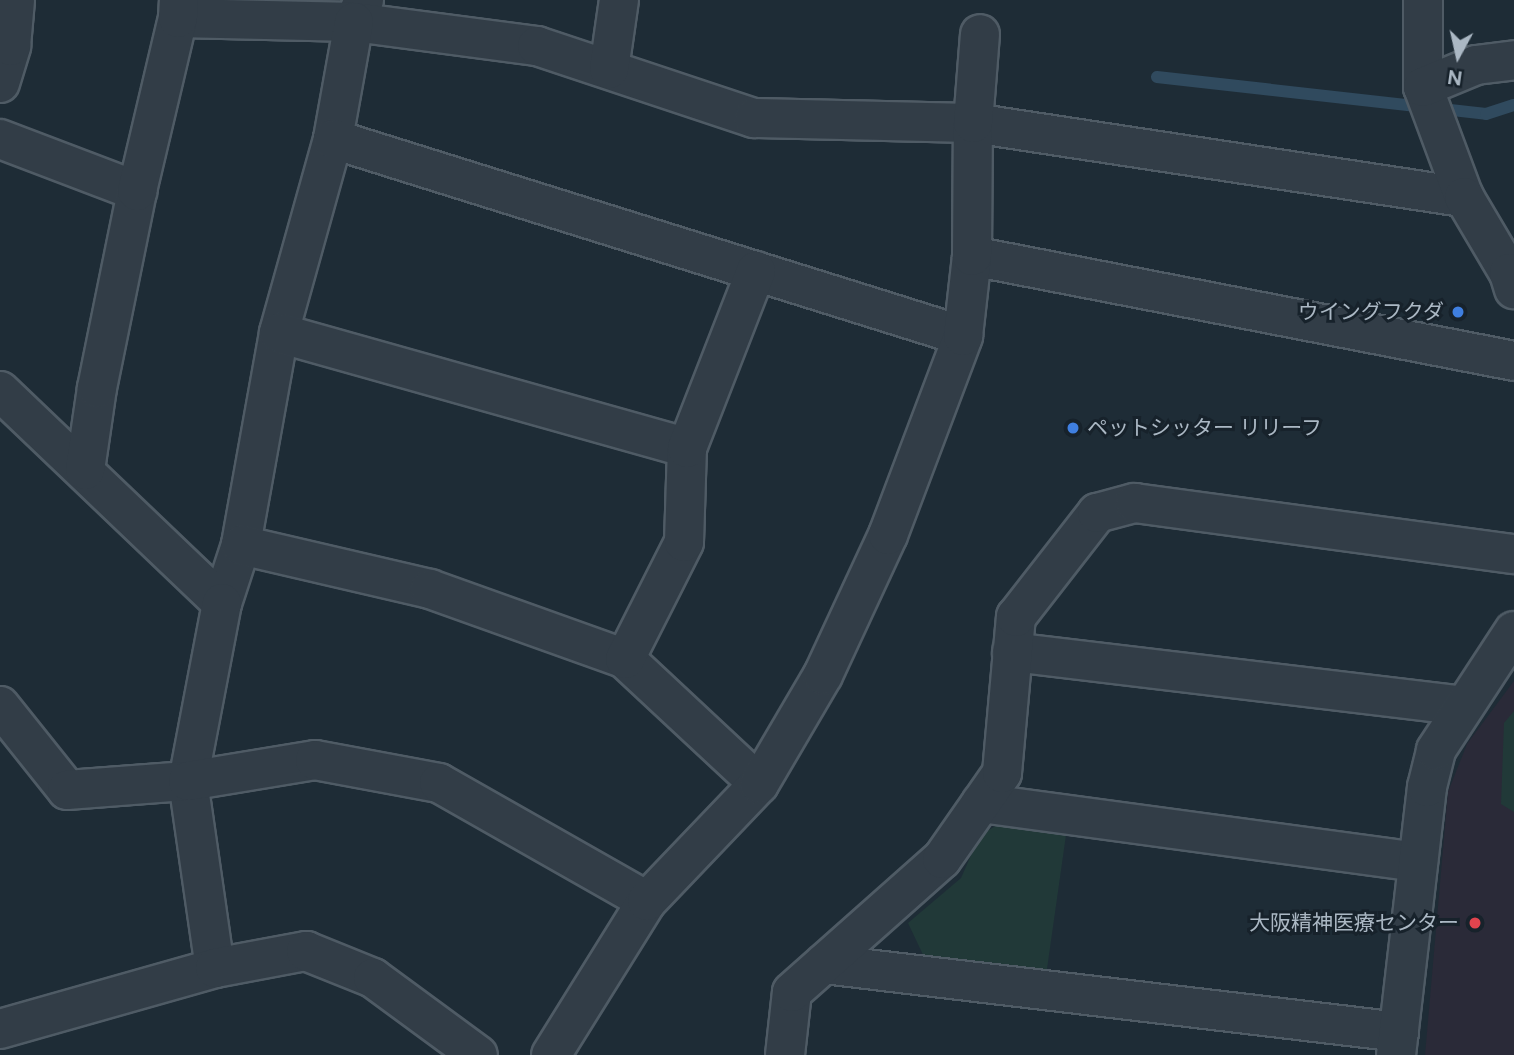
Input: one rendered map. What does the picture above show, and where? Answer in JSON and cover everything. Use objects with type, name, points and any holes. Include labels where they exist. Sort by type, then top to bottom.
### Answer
[{"type":"street","points":[[0,83],[5,43],[15,0]]},
{"type":"street","points":[[609,69],[619,0]]},
{"type":"street","points":[[1423,0],[1429,102],[1464,197],[1512,278]]},
{"type":"street","points":[[85,470],[97,388],[137,191],[179,9],[359,11],[537,46],[754,118],[973,123],[1464,197]]},
{"type":"street","points":[[215,968],[188,781],[222,603],[241,545],[279,333],[333,139],[359,11]]},
{"type":"street","points":[[551,1055],[647,901],[759,784],[823,675],[882,547],[962,336],[972,256],[973,123],[980,34]]},
{"type":"street","points":[[1429,102],[1476,65],[1514,60]]},
{"type":"street","points":[[0,139],[137,191]]},
{"type":"street","points":[[333,139],[962,336]]},
{"type":"street","points":[[972,256],[1514,361]]},
{"type":"street","points":[[625,659],[684,542],[687,448],[756,271]]},
{"type":"street","points":[[279,333],[687,448]]},
{"type":"street","points":[[0,391],[222,603]]},
{"type":"street","points":[[785,1055],[792,992],[942,859],[1002,772],[1016,617],[1097,513],[1135,503],[1514,554]]},
{"type":"street","points":[[241,545],[430,589],[625,659],[759,784]]},
{"type":"street","points":[[824,964],[1398,1043],[1427,787],[1436,750],[1514,631]]},
{"type":"street","points":[[1012,652],[1464,706]]},
{"type":"street","points":[[0,706],[67,790],[188,781],[315,760],[439,783],[647,901]]},
{"type":"street","points":[[981,803],[1418,862]]},
{"type":"street","points":[[1,1032],[215,968],[306,951],[373,978],[478,1055]]},
{"type":"shaded area","name":"大阪精神医療センター","points":[[1514,681],[1514,1055],[1425,1055],[1448,792],[1467,744]]},
{"type":"green space","points":[[1514,711],[1514,812],[1501,804],[1504,723]]},
{"type":"green space","points":[[999,824],[1066,835],[1046,976],[925,959],[908,923],[961,878],[980,835]]},
{"type":"waterway","points":[[1157,77],[1486,114],[1514,105]]},
{"type":"place","name":"ウイングフクダ","points":[[1458,312]]},
{"type":"place","name":"ペットシッター リリーフ","points":[[1073,428]]},
{"type":"place","name":"大阪精神医療センター","points":[[1475,923]]}]
